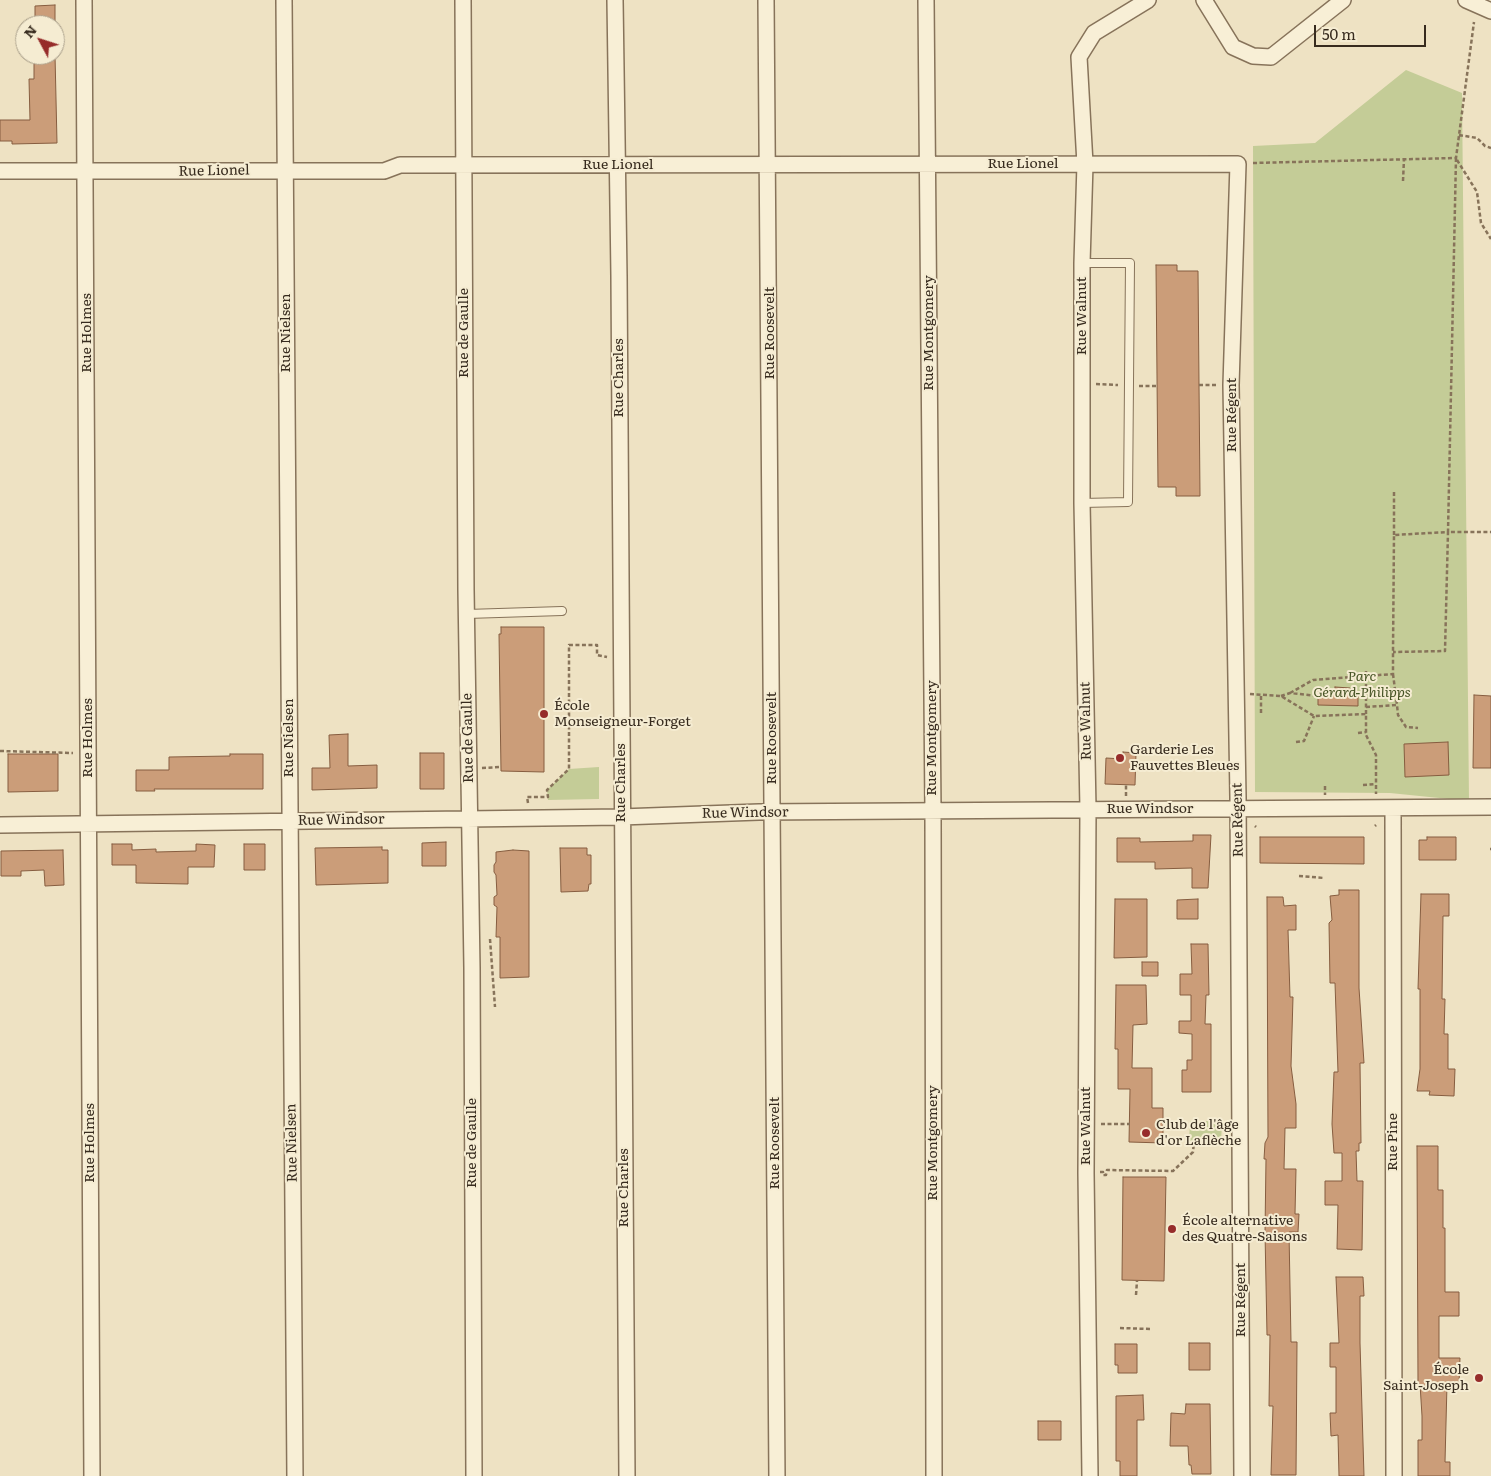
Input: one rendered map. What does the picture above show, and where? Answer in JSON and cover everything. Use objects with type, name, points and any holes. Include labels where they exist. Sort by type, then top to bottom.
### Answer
[{"type":"street","name":"Rue Holmes","points":[[84,0],[92,1476]]},
{"type":"street","name":"Rue Nielsen","points":[[284,0],[295,1476]]},
{"type":"street","name":"Rue de Gaulle","points":[[463,0],[466,166],[464,242],[467,614],[472,968],[474,1476]]},
{"type":"street","name":"Rue Charles","points":[[615,0],[627,1476]]},
{"type":"street","name":"Rue Roosevelt","points":[[766,0],[777,1476]]},
{"type":"street","name":"Rue Montgomery","points":[[926,0],[933,810],[934,1476]]},
{"type":"street","name":"Rue Walnut","points":[[1090,1476],[1086,1173],[1088,809],[1082,503],[1082,263],[1086,164],[1079,57],[1094,33],[1148,0]]},
{"type":"street","points":[[1204,0],[1234,47],[1253,56],[1271,57],[1343,0]]},
{"type":"street","points":[[1466,0],[1491,11]]},
{"type":"street","name":"Rue Lionel","points":[[0,171],[384,171],[400,165],[1244,163]]},
{"type":"street","name":"Rue Régent","points":[[1242,1476],[1238,809],[1231,385],[1244,163]]},
{"type":"street","name":"Rue Windsor","points":[[0,824],[88,825],[933,810],[1491,807]]},
{"type":"street","name":"Rue Pine","points":[[1393,808],[1394,1476]]},
{"type":"lane","points":[[1082,263],[1130,263],[1128,502],[1082,503]]},
{"type":"lane","points":[[467,614],[562,611]]},
{"type":"path","points":[[1393,652],[1445,651],[1456,158],[1474,22]]},
{"type":"path","points":[[1459,135],[1477,138],[1485,146],[1491,148]]},
{"type":"path","points":[[1244,163],[1456,158]]},
{"type":"path","points":[[1456,158],[1477,192],[1481,223],[1491,239]]},
{"type":"path","points":[[1403,181],[1404,159]]},
{"type":"path","points":[[1199,385],[1223,385]]},
{"type":"path","points":[[1394,492],[1393,674],[1398,715],[1406,727],[1418,728]]},
{"type":"path","points":[[1394,534],[1491,532]]},
{"type":"path","points":[[528,803],[527,797],[548,796],[547,790],[569,769],[569,645],[597,645],[597,655],[620,661]]},
{"type":"path","points":[[1366,671],[1366,732],[1376,755],[1376,798]]},
{"type":"path","points":[[1236,693],[1281,696],[1312,680],[1393,674]]},
{"type":"path","points":[[1290,693],[1318,696]]},
{"type":"path","points":[[1261,696],[1261,714]]},
{"type":"path","points":[[1281,696],[1314,716],[1366,714]]},
{"type":"path","points":[[1366,707],[1397,704]]},
{"type":"path","points":[[1296,742],[1304,741],[1314,716]]},
{"type":"path","points":[[1358,733],[1366,732]]},
{"type":"path","points":[[0,752],[77,752]]},
{"type":"path","points":[[1126,784],[1126,797]]},
{"type":"path","points":[[1363,785],[1376,784]]},
{"type":"path","points":[[1325,786],[1326,796]]},
{"type":"path","points":[[1299,876],[1324,878]]},
{"type":"path","points":[[490,939],[496,1007]]},
{"type":"path","points":[[1087,1123],[1130,1124]]},
{"type":"path","points":[[1086,1173],[1103,1172],[1103,1175],[1106,1175],[1107,1170],[1173,1171],[1194,1152],[1194,1142]]},
{"type":"path","points":[[1136,1294],[1137,1281]]},
{"type":"path","points":[[1120,1328],[1150,1329]]},
{"type":"green space","name":"Parc Gérard-Philipps","points":[[1406,70],[1462,93],[1469,801],[1390,793],[1255,792],[1253,146],[1315,143]]},
{"type":"green space","points":[[599,767],[599,799],[548,800],[547,790],[569,769]]},
{"type":"green space","points":[[1190,1121],[1222,1121],[1221,1143],[1189,1142]]},
{"type":"building","points":[[55,5],[55,15],[35,15],[35,6]]},
{"type":"building","points":[[34,65],[55,65],[57,143],[12,144],[12,141],[0,141],[0,120],[30,120],[29,79],[34,79]]},
{"type":"building","points":[[1156,265],[1177,265],[1177,271],[1198,271],[1200,496],[1176,496],[1176,487],[1158,487]]},
{"type":"building","points":[[501,627],[544,627],[544,772],[501,771],[499,634],[501,634]]},
{"type":"building","points":[[1335,687],[1350,688],[1350,692],[1358,692],[1358,706],[1318,705],[1318,691],[1335,692]]},
{"type":"building","points":[[1474,695],[1491,696],[1491,768],[1473,768]]},
{"type":"building","points":[[348,734],[348,766],[377,765],[377,788],[312,790],[312,768],[330,768],[329,735]]},
{"type":"building","points":[[1448,742],[1449,775],[1405,777],[1404,744]]},
{"type":"building","name":"Garderie Les Fauvettes Bleues","points":[[1123,752],[1136,753],[1135,785],[1105,784],[1106,758],[1123,759]]},
{"type":"building","points":[[420,753],[444,753],[444,789],[420,789]]},
{"type":"building","points":[[8,754],[58,754],[58,791],[8,792]]},
{"type":"building","points":[[230,754],[263,754],[263,789],[154,789],[155,791],[136,791],[136,770],[169,770],[169,757],[230,756]]},
{"type":"building","points":[[1193,835],[1211,835],[1208,888],[1192,888],[1192,868],[1155,869],[1155,862],[1117,862],[1117,838],[1140,838],[1140,842],[1193,841]]},
{"type":"building","points":[[1260,837],[1364,837],[1364,864],[1260,863]]},
{"type":"building","points":[[1427,837],[1456,837],[1456,860],[1419,860],[1419,840],[1427,840]]},
{"type":"building","points":[[446,842],[446,866],[422,866],[422,843]]},
{"type":"building","points":[[112,844],[132,844],[132,850],[156,849],[156,852],[196,851],[196,844],[215,845],[214,867],[188,867],[188,884],[136,883],[136,865],[112,865]]},
{"type":"building","points":[[244,844],[265,844],[265,870],[244,870]]},
{"type":"building","points":[[382,847],[382,850],[388,850],[388,883],[316,885],[315,848]]},
{"type":"building","points":[[560,848],[587,848],[587,855],[591,855],[591,884],[589,884],[588,891],[561,892]]},
{"type":"building","points":[[63,850],[64,885],[45,886],[44,870],[21,871],[21,876],[1,876],[1,851]]},
{"type":"building","points":[[529,851],[529,977],[500,978],[500,937],[496,937],[497,907],[494,905],[494,897],[497,895],[494,865],[496,862],[496,852]]},
{"type":"building","points":[[1339,890],[1359,890],[1359,988],[1364,1063],[1360,1063],[1361,1143],[1359,1143],[1359,1151],[1356,1151],[1357,1181],[1363,1181],[1362,1250],[1337,1249],[1338,1205],[1325,1205],[1325,1181],[1342,1181],[1342,1153],[1334,1153],[1332,1124],[1334,1072],[1338,1072],[1335,983],[1330,983],[1329,923],[1332,920],[1330,896],[1339,895]]},
{"type":"building","points":[[1421,894],[1449,894],[1449,916],[1443,916],[1442,999],[1445,999],[1444,1034],[1448,1034],[1448,1069],[1455,1069],[1454,1096],[1429,1095],[1430,1091],[1417,1091],[1420,1069],[1420,989],[1418,989]]},
{"type":"building","points":[[1267,897],[1283,897],[1284,906],[1296,905],[1296,930],[1288,930],[1290,997],[1293,997],[1291,1066],[1296,1104],[1296,1128],[1285,1128],[1284,1169],[1296,1169],[1295,1214],[1299,1214],[1298,1232],[1289,1232],[1291,1342],[1297,1342],[1296,1475],[1271,1475],[1273,1406],[1269,1406],[1270,1335],[1267,1335],[1266,1159],[1264,1159],[1265,1143],[1268,1137]]},
{"type":"building","points":[[1115,899],[1147,899],[1147,957],[1114,958]]},
{"type":"building","points":[[1198,899],[1198,919],[1177,919],[1177,900]]},
{"type":"building","points":[[1191,944],[1208,944],[1209,995],[1206,995],[1205,1024],[1211,1024],[1211,1092],[1182,1092],[1182,1070],[1187,1070],[1187,1060],[1192,1060],[1192,1034],[1179,1033],[1179,1021],[1191,1021],[1191,995],[1180,995],[1180,974],[1192,974]]},
{"type":"building","points":[[1142,962],[1158,962],[1158,976],[1142,976]]},
{"type":"building","points":[[1116,985],[1146,985],[1147,1024],[1133,1025],[1132,1068],[1152,1068],[1152,1108],[1163,1108],[1163,1143],[1129,1142],[1130,1089],[1118,1089],[1118,1049],[1115,1049]]},
{"type":"building","points":[[1417,1146],[1438,1146],[1438,1190],[1443,1190],[1443,1228],[1445,1228],[1445,1292],[1459,1292],[1459,1316],[1439,1316],[1439,1358],[1460,1358],[1459,1384],[1447,1384],[1445,1462],[1450,1462],[1450,1476],[1418,1476],[1418,1440],[1422,1440],[1422,1416],[1420,1384],[1418,1384]]},
{"type":"building","points":[[1123,1177],[1166,1177],[1164,1281],[1122,1280]]},
{"type":"building","points":[[1336,1277],[1363,1277],[1364,1296],[1360,1296],[1360,1343],[1364,1476],[1339,1476],[1338,1435],[1331,1436],[1330,1413],[1336,1413],[1336,1367],[1330,1367],[1330,1343],[1339,1343]]},
{"type":"building","points":[[1189,1343],[1210,1343],[1210,1370],[1189,1370]]},
{"type":"building","points":[[1115,1344],[1137,1344],[1137,1373],[1118,1373],[1118,1365],[1115,1365]]},
{"type":"building","points":[[1143,1395],[1144,1420],[1137,1420],[1137,1476],[1120,1476],[1120,1461],[1116,1461],[1116,1396]]},
{"type":"building","points":[[1186,1404],[1210,1404],[1211,1474],[1192,1474],[1191,1465],[1189,1465],[1188,1446],[1170,1446],[1171,1413],[1185,1414]]},
{"type":"building","points":[[1038,1421],[1061,1421],[1061,1440],[1038,1440]]},
{"type":"place","name":"École Monseigneur-Forget","points":[[544,714]]},
{"type":"place","name":"Garderie Les Fauvettes Bleues","points":[[1120,758]]},
{"type":"place","name":"Club de l'âge d'or Laflèche","points":[[1146,1133]]},
{"type":"place","name":"École alternative des Quatre-Saisons","points":[[1172,1229]]},
{"type":"place","name":"École Saint-Joseph","points":[[1479,1378]]}]
